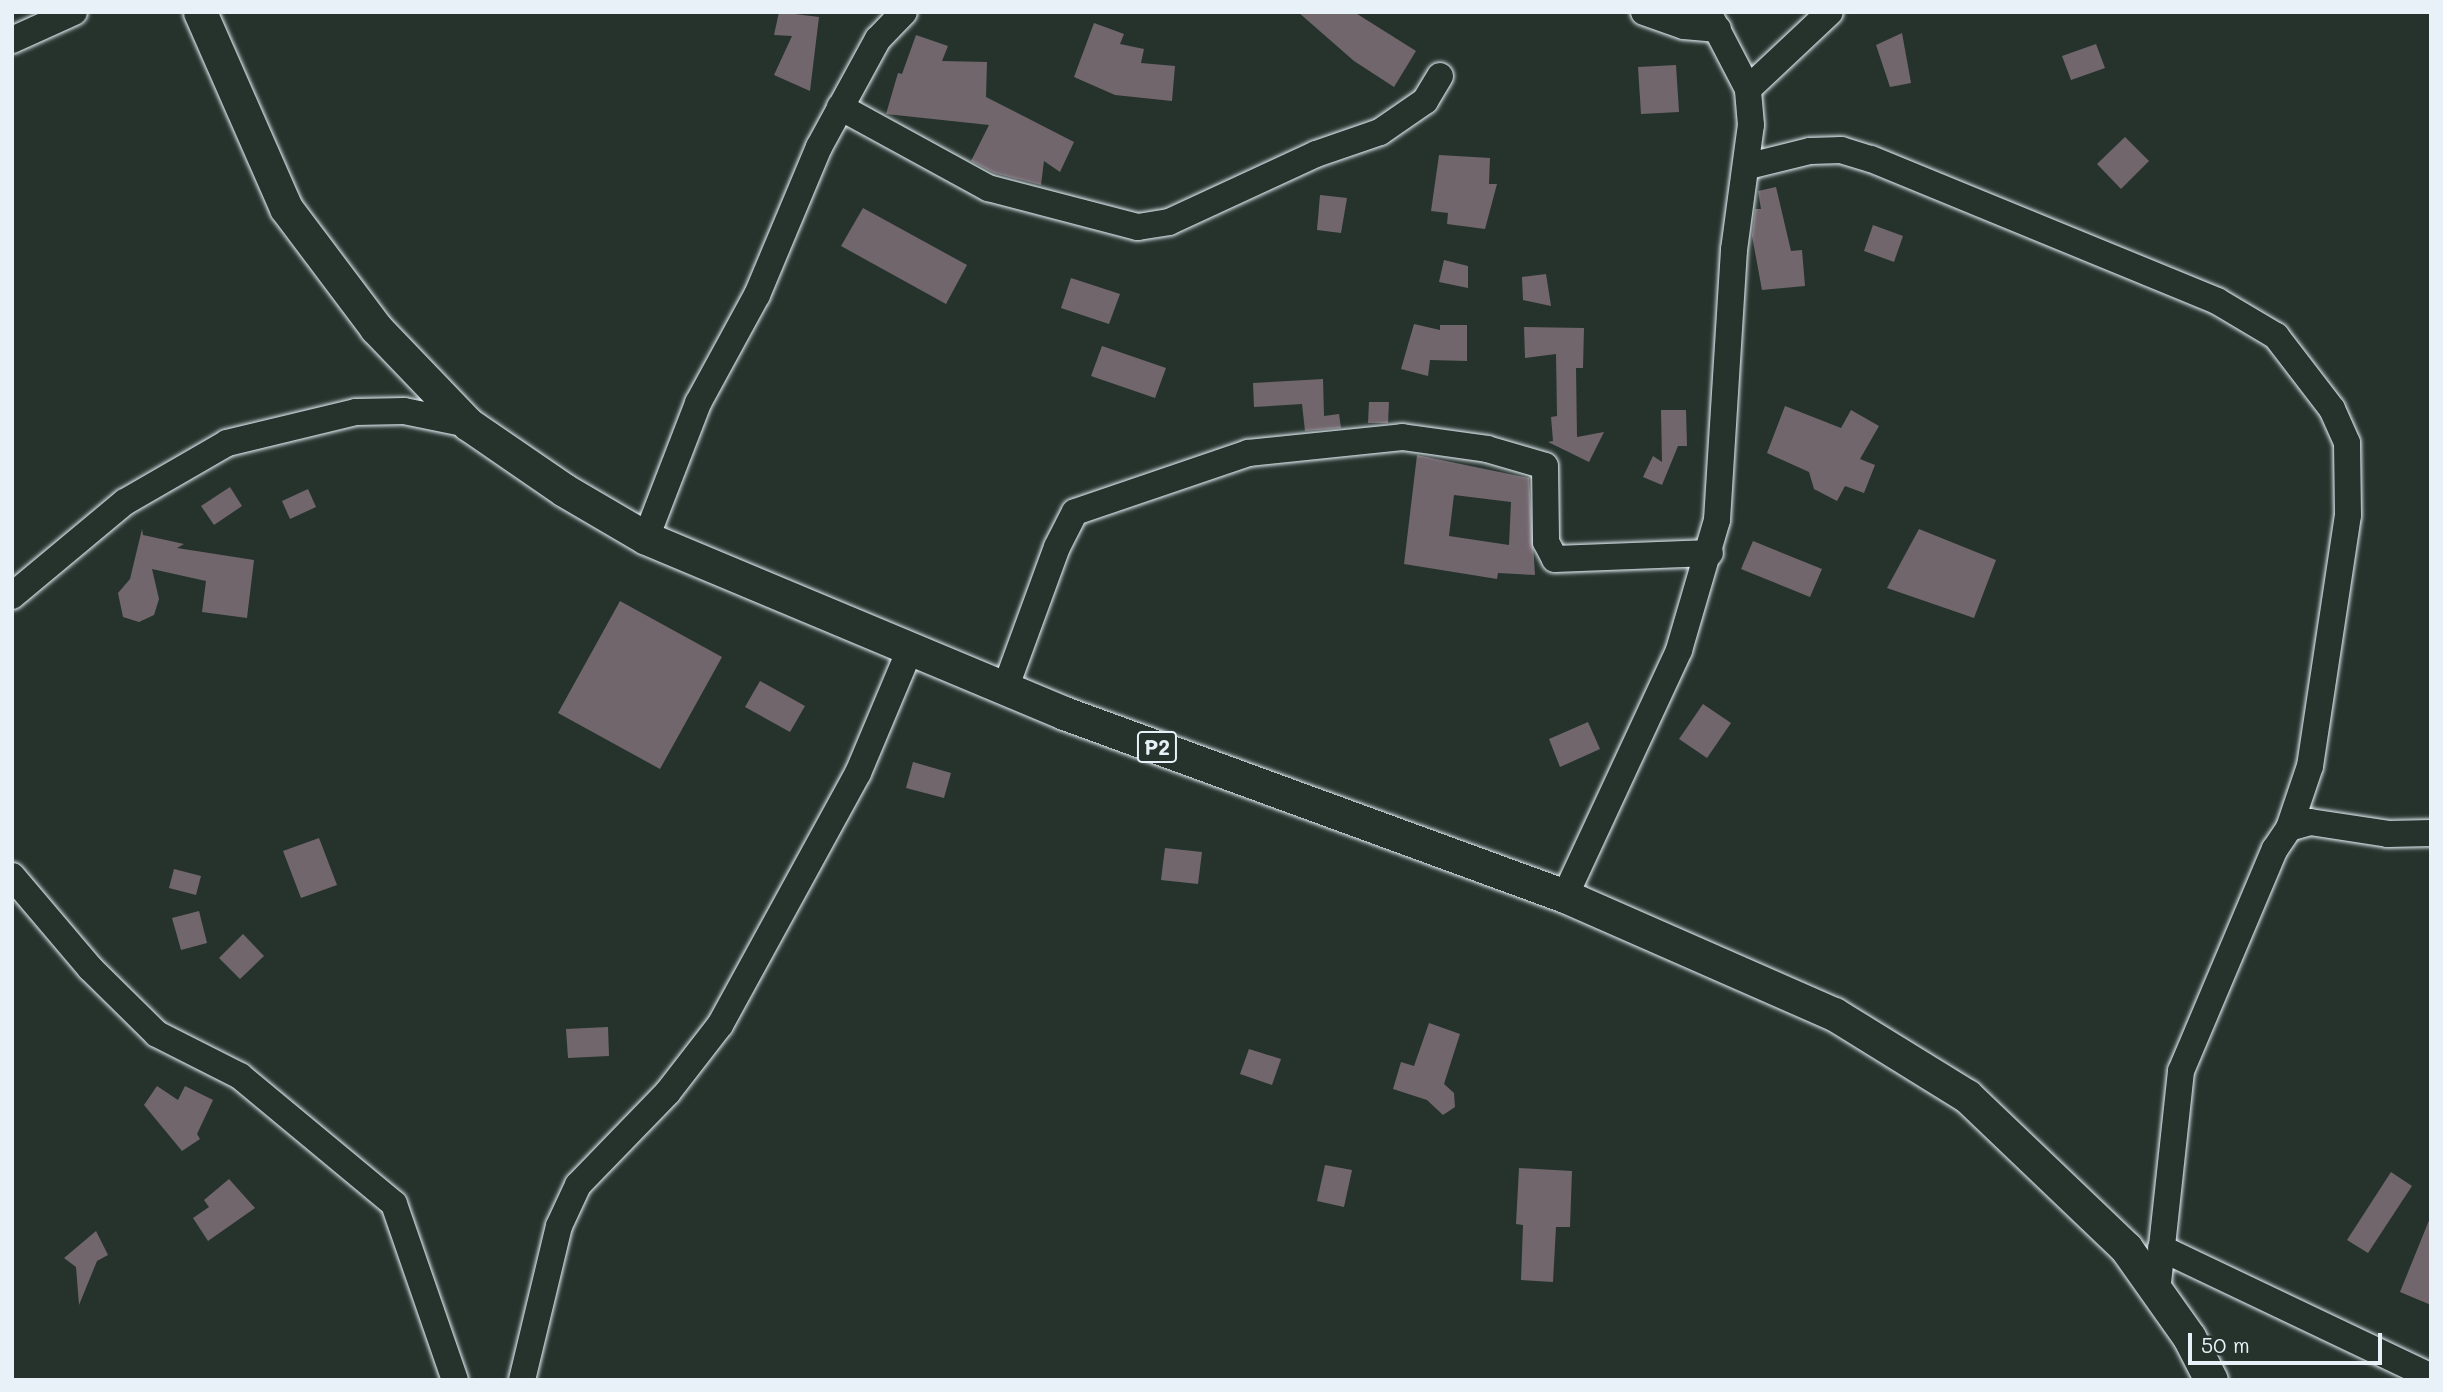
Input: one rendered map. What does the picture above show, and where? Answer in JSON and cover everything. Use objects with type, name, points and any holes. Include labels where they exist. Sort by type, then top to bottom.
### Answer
[{"type":"main road","name":"P2","points":[[200,12],[286,208],[376,328],[468,424],[564,490],[646,538],[1005,689],[1565,897],[1834,1014],[1966,1096],[2126,1248],[2157,1292],[2211,1380]]},
{"type":"street","points":[[12,40],[74,12]]},
{"type":"street","points":[[646,538],[698,403],[757,295],[840,107],[878,39],[904,12]]},
{"type":"street","points":[[1565,897],[1679,650],[1707,565],[1726,423],[1734,250],[1749,166],[1748,89],[1713,21],[1684,26],[1644,12]]},
{"type":"street","points":[[1748,89],[1830,12]]},
{"type":"street","points":[[840,107],[988,188],[1138,227],[1169,222],[1316,154],[1380,132],[1425,101],[1440,76]]},
{"type":"street","points":[[1749,166],[1810,151],[1841,150],[1871,159],[2217,301],[2276,336],[2332,409],[2347,443],[2345,538],[2310,766],[2289,828],[2181,1071],[2157,1292]]},
{"type":"street","points":[[12,596],[125,502],[227,443],[356,412],[404,411],[468,424]]},
{"type":"street","points":[[1005,689],[1057,547],[1075,512],[1248,453],[1402,437],[1487,449],[1545,466],[1546,542],[1555,559],[1707,565]]},
{"type":"street","points":[[522,1380],[559,1226],[578,1185],[668,1092],[720,1025],[858,773],[910,649]]},
{"type":"street","points":[[2289,828],[2310,822],[2388,834],[2431,833]]},
{"type":"street","points":[[12,876],[82,959],[157,1034],[240,1076],[394,1204],[455,1380]]},
{"type":"street","points":[[2161,1248],[2431,1377]]},
{"type":"building","points":[[779,12],[819,17],[810,91],[774,75],[792,36],[774,35]]},
{"type":"building","points":[[1298,12],[1354,12],[1416,51],[1394,87],[1354,61]]},
{"type":"building","points":[[1094,23],[1124,34],[1120,44],[1144,49],[1141,63],[1175,66],[1172,101],[1115,95],[1074,77]]},
{"type":"building","points":[[1902,33],[1911,83],[1890,87],[1876,45]]},
{"type":"building","points":[[916,35],[948,46],[942,61],[987,62],[986,97],[1074,142],[1060,172],[1044,161],[1041,185],[994,173],[971,161],[989,125],[886,114],[898,73],[902,74]]},
{"type":"building","points":[[2096,44],[2105,68],[2071,80],[2062,56]]},
{"type":"building","points":[[1676,65],[1679,112],[1641,114],[1638,67]]},
{"type":"building","points":[[2125,137],[2149,161],[2121,189],[2097,164]]},
{"type":"building","points":[[1439,155],[1490,158],[1489,184],[1497,184],[1485,229],[1447,224],[1448,213],[1431,211]]},
{"type":"building","points":[[1776,187],[1791,251],[1802,250],[1805,286],[1762,290],[1752,236],[1755,209],[1761,209],[1758,191]]},
{"type":"building","points":[[1320,195],[1347,198],[1341,233],[1317,230]]},
{"type":"building","points":[[863,208],[967,265],[946,304],[841,246]]},
{"type":"building","points":[[1873,225],[1903,236],[1894,262],[1864,251]]},
{"type":"building","points":[[1444,260],[1468,266],[1468,288],[1439,282]]},
{"type":"building","points":[[1546,274],[1551,306],[1523,300],[1522,277]]},
{"type":"building","points":[[1071,278],[1120,294],[1109,324],[1061,308]]},
{"type":"building","points":[[1414,324],[1440,330],[1440,325],[1467,325],[1467,361],[1430,360],[1428,376],[1401,369]]},
{"type":"building","points":[[1524,327],[1584,328],[1583,368],[1576,368],[1577,437],[1604,432],[1589,462],[1548,442],[1553,441],[1551,417],[1557,416],[1556,354],[1525,358]]},
{"type":"building","points":[[1102,346],[1166,368],[1155,398],[1091,376]]},
{"type":"building","points":[[1323,379],[1324,416],[1339,414],[1341,428],[1305,431],[1302,404],[1254,407],[1253,383]]},
{"type":"building","points":[[1369,402],[1389,402],[1388,423],[1368,423]]},
{"type":"building","points":[[1785,406],[1841,428],[1851,410],[1879,426],[1860,459],[1875,465],[1864,493],[1845,486],[1837,501],[1814,489],[1809,472],[1767,453]]},
{"type":"building","points":[[1661,410],[1686,410],[1687,446],[1678,446],[1662,485],[1643,477],[1653,456],[1662,462]]},
{"type":"building","points":[[1417,455],[1529,478],[1535,575],[1498,573],[1497,579],[1404,564]],"holes":[[[1454,495],[1511,502],[1509,545],[1449,536]]]},
{"type":"building","points":[[230,487],[242,506],[214,525],[201,506]]},
{"type":"building","points":[[308,489],[316,507],[290,519],[282,501]]},
{"type":"building","points":[[142,529],[143,535],[184,544],[177,548],[254,560],[247,618],[202,612],[206,581],[152,569],[159,599],[154,615],[139,622],[123,617],[118,593],[130,579]]},
{"type":"building","points":[[1919,529],[1996,560],[1974,618],[1887,588]]},
{"type":"building","points":[[1753,541],[1822,569],[1810,597],[1741,569]]},
{"type":"building","points":[[620,601],[722,657],[660,769],[558,713]]},
{"type":"building","points":[[760,681],[805,706],[790,732],[745,707]]},
{"type":"building","points":[[1703,704],[1731,723],[1707,758],[1679,739]]},
{"type":"building","points":[[1588,722],[1600,749],[1560,767],[1549,739]]},
{"type":"building","points":[[913,762],[951,773],[944,798],[906,788]]},
{"type":"building","points":[[319,838],[337,885],[301,898],[283,851]]},
{"type":"building","points":[[1165,848],[1202,852],[1198,884],[1161,880]]},
{"type":"building","points":[[174,869],[201,876],[196,895],[169,888]]},
{"type":"building","points":[[199,911],[207,943],[181,950],[172,918]]},
{"type":"building","points":[[243,934],[264,956],[240,979],[219,958]]},
{"type":"building","points":[[1429,1023],[1460,1034],[1444,1084],[1454,1093],[1455,1107],[1443,1115],[1427,1100],[1393,1089],[1401,1062],[1414,1066]]},
{"type":"building","points":[[608,1027],[609,1056],[568,1058],[566,1029]]},
{"type":"building","points":[[1249,1049],[1281,1059],[1272,1085],[1240,1074]]},
{"type":"building","points":[[157,1086],[178,1100],[185,1086],[213,1100],[197,1134],[200,1139],[182,1151],[144,1105]]},
{"type":"building","points":[[1325,1165],[1352,1170],[1344,1207],[1317,1201]]},
{"type":"building","points":[[1519,1168],[1572,1171],[1570,1227],[1556,1227],[1553,1282],[1521,1280],[1523,1225],[1516,1224]]},
{"type":"building","points":[[2391,1172],[2412,1186],[2368,1253],[2347,1240]]},
{"type":"building","points":[[229,1179],[255,1208],[208,1241],[193,1218],[209,1207],[204,1200]]},
{"type":"building","points":[[2431,1218],[2431,1305],[2400,1292]]},
{"type":"building","points":[[96,1231],[108,1255],[97,1261],[79,1305],[76,1267],[64,1258]]}]
